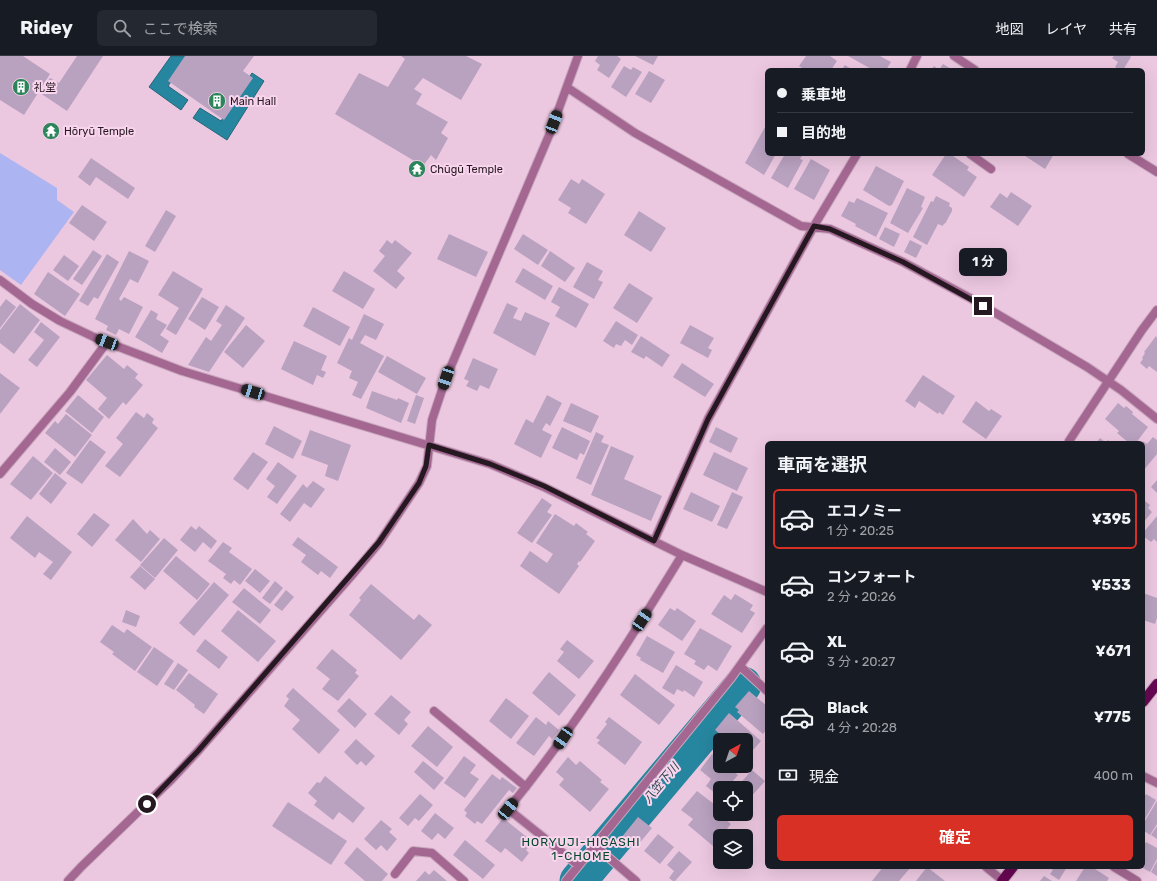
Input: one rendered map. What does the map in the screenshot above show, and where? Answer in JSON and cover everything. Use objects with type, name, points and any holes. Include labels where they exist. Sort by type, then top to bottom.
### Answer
[{"type":"main road","points":[[1146,692],[1157,684]]},
{"type":"main road","points":[[1002,881],[1011,869]]},
{"type":"street","points":[[68,881],[81,866],[171,780],[353,574],[379,542],[419,483],[426,466],[432,420],[446,378],[568,88],[578,56]]},
{"type":"street","points":[[911,68],[917,56]]},
{"type":"street","points":[[954,56],[972,68]]},
{"type":"street","points":[[568,88],[635,133],[685,163],[801,226],[814,226],[830,229],[903,262],[977,302],[1087,367],[1157,419]]},
{"type":"street","points":[[654,541],[708,419],[814,226],[856,156]]},
{"type":"street","points":[[973,156],[992,169]]},
{"type":"street","points":[[1131,156],[1157,172]]},
{"type":"street","points":[[0,280],[32,304],[60,321],[107,342],[182,371],[490,464],[544,486],[682,556],[765,591]]},
{"type":"street","points":[[1069,441],[1142,330],[1157,310]]},
{"type":"street","points":[[0,474],[70,392],[107,342]]},
{"type":"street","points":[[578,865],[508,809],[550,758],[651,606],[682,556]]},
{"type":"street","points":[[566,881],[740,666],[765,631]]},
{"type":"street","points":[[740,666],[765,689]]},
{"type":"street","points":[[434,711],[526,787]]},
{"type":"street","points":[[1145,777],[1157,783]]},
{"type":"street","points":[[594,845],[636,881]]},
{"type":"street","points":[[395,874],[413,851],[432,853],[464,881]]},
{"type":"street","points":[[988,869],[1002,881]]},
{"type":"street","points":[[1117,869],[1136,881]]},
{"type":"shaded area","points":[[171,56],[189,56],[168,86],[188,100],[181,110],[149,87]]},
{"type":"shaded area","points":[[252,73],[264,81],[227,140],[193,118],[200,108],[221,121]]},
{"type":"shaded area","points":[[0,153],[57,188],[57,200],[74,212],[21,285],[0,270]]},
{"type":"building","name":"礼堂","points":[[0,56],[23,56],[50,74],[24,115],[0,100]]},
{"type":"building","points":[[77,56],[103,56],[67,111],[40,93],[50,78],[59,83]]},
{"type":"building","name":"Main Hall","points":[[185,56],[254,56],[243,71],[253,78],[224,120],[168,81]]},
{"type":"building","points":[[401,56],[466,56],[482,64],[461,100],[423,78],[414,89],[422,94],[416,104],[448,122],[441,133],[448,138],[436,160],[431,155],[423,166],[335,114],[359,73],[388,87],[405,59]]},
{"type":"building","points":[[598,56],[617,56],[621,59],[609,78],[597,70],[600,65],[595,61]]},
{"type":"building","points":[[635,56],[658,56],[653,65]]},
{"type":"building","points":[[806,56],[830,56],[837,61],[832,68],[802,68],[799,66]]},
{"type":"building","points":[[848,56],[880,56],[891,62],[887,68],[869,68]]},
{"type":"building","points":[[1114,56],[1131,57],[1124,68],[1115,67],[1118,62],[1112,58]]},
{"type":"building","points":[[943,64],[950,68],[940,68]]},
{"type":"building","points":[[845,65],[850,68],[843,68]]},
{"type":"building","points":[[624,66],[631,70],[633,67],[642,72],[626,97],[611,87]]},
{"type":"building","points":[[649,71],[665,80],[651,103],[635,94]]},
{"type":"building","points":[[765,127],[765,156],[775,156],[764,175],[745,163]]},
{"type":"building","points":[[784,156],[802,156],[800,159],[803,160],[788,188],[771,178]]},
{"type":"building","points":[[945,156],[953,156],[969,167],[967,170],[977,177],[964,197],[932,175]]},
{"type":"building","points":[[1025,156],[1053,156],[1045,169]]},
{"type":"building","points":[[91,158],[135,188],[128,199],[96,177],[90,186],[78,177]]},
{"type":"building","points":[[811,159],[830,170],[814,200],[794,189]]},
{"type":"building","points":[[876,166],[904,181],[892,205],[889,206],[863,190]]},
{"type":"building","points":[[571,179],[579,184],[582,179],[605,194],[586,224],[568,213],[571,208],[558,200]]},
{"type":"building","points":[[907,188],[925,197],[921,207],[923,208],[908,233],[890,223]]},
{"type":"building","points":[[1011,192],[1032,206],[1018,226],[990,207],[1000,193],[1007,198]]},
{"type":"building","points":[[936,196],[950,203],[949,206],[952,208],[952,211],[943,226],[938,224],[927,245],[913,237],[931,201],[933,202]]},
{"type":"building","points":[[857,198],[888,213],[876,237],[855,226],[856,224],[841,216],[849,201],[854,203]]},
{"type":"building","points":[[82,205],[107,222],[94,241],[69,223]]},
{"type":"building","points":[[166,210],[176,216],[155,252],[145,246]]},
{"type":"building","points":[[639,211],[666,228],[651,252],[624,235]]},
{"type":"building","points":[[885,227],[900,234],[894,247],[879,239]]},
{"type":"building","points":[[449,234],[488,252],[476,277],[437,259]]},
{"type":"building","points":[[523,234],[548,250],[538,265],[514,249]]},
{"type":"building","points":[[387,240],[392,244],[395,240],[412,253],[397,271],[405,278],[396,289],[373,271],[385,256],[379,251]]},
{"type":"building","points":[[910,240],[922,246],[916,258],[904,252]]},
{"type":"building","points":[[93,250],[102,256],[82,285],[73,279]]},
{"type":"building","points":[[129,251],[149,261],[138,283],[130,279],[119,299],[121,301],[124,297],[143,307],[129,334],[119,329],[116,335],[106,330],[108,326],[95,319]]},
{"type":"building","points":[[550,251],[575,268],[565,282],[541,266]]},
{"type":"building","points":[[107,254],[119,262],[98,299],[94,297],[88,306],[79,301]]},
{"type":"building","points":[[64,255],[79,266],[68,281],[53,270]]},
{"type":"building","points":[[587,262],[603,271],[598,280],[603,282],[594,299],[573,287]]},
{"type":"building","points":[[523,268],[553,286],[545,300],[515,282]]},
{"type":"building","points":[[173,271],[203,289],[176,335],[166,329],[179,308],[158,295]]},
{"type":"building","points":[[344,271],[375,289],[363,309],[332,291]]},
{"type":"building","points":[[48,272],[80,294],[65,316],[34,294]]},
{"type":"building","points":[[629,283],[653,298],[637,323],[613,308]]},
{"type":"building","points":[[559,287],[589,304],[576,328],[555,316],[560,307],[551,302]]},
{"type":"building","points":[[202,297],[219,307],[205,330],[188,319]]},
{"type":"building","points":[[6,299],[16,307],[0,328],[0,307]]},
{"type":"building","points":[[507,303],[518,308],[513,318],[521,321],[525,312],[550,323],[535,356],[493,333]]},
{"type":"building","points":[[20,304],[40,320],[14,354],[0,343],[0,330]]},
{"type":"building","points":[[226,305],[245,318],[209,372],[188,365],[206,337],[211,341],[222,325],[216,321]]},
{"type":"building","points":[[313,307],[350,327],[340,346],[303,326]]},
{"type":"building","points":[[151,310],[158,314],[156,319],[167,325],[160,335],[169,341],[162,353],[135,337]]},
{"type":"building","points":[[364,314],[384,324],[376,340],[365,335],[360,343],[384,356],[361,399],[352,395],[358,382],[349,378],[352,371],[337,363],[349,338],[352,340]]},
{"type":"building","points":[[616,321],[638,335],[632,345],[625,340],[621,346],[616,344],[614,348],[603,341]]},
{"type":"building","points":[[41,322],[60,337],[37,367],[28,360],[44,340],[34,332]]},
{"type":"building","points":[[246,325],[265,341],[243,368],[224,352]]},
{"type":"building","points":[[690,325],[714,338],[708,348],[712,350],[708,358],[680,343]]},
{"type":"building","points":[[641,336],[670,355],[662,367],[646,356],[644,359],[631,352]]},
{"type":"building","points":[[1156,336],[1157,372],[1149,366],[1147,369],[1140,363],[1143,359],[1144,352]]},
{"type":"building","points":[[294,341],[327,356],[321,370],[326,372],[323,378],[317,375],[313,385],[281,369]]},
{"type":"building","points":[[107,355],[124,369],[127,365],[138,374],[135,378],[143,385],[126,405],[123,402],[109,419],[98,409],[107,398],[86,380]]},
{"type":"building","points":[[387,356],[426,378],[417,394],[378,372]]},
{"type":"building","points":[[473,358],[498,369],[489,389],[480,385],[477,391],[466,386],[469,381],[464,379]]},
{"type":"building","points":[[682,363],[714,384],[705,397],[673,377]]},
{"type":"building","points":[[0,373],[20,388],[0,414]]},
{"type":"building","points":[[923,375],[955,396],[943,415],[939,412],[938,414],[919,401],[915,408],[905,401]]},
{"type":"building","points":[[372,391],[397,400],[398,398],[409,403],[401,423],[366,408]]},
{"type":"building","points":[[78,395],[104,417],[92,433],[65,411]]},
{"type":"building","points":[[416,395],[424,398],[415,424],[407,421]]},
{"type":"building","points":[[547,395],[562,403],[550,426],[546,423],[542,430],[552,435],[541,458],[514,444],[526,419],[533,423]]},
{"type":"building","points":[[976,401],[989,411],[991,409],[1002,416],[986,439],[962,422]]},
{"type":"building","points":[[571,403],[599,416],[591,433],[563,421]]},
{"type":"building","points":[[1118,403],[1124,408],[1126,406],[1133,412],[1132,414],[1148,427],[1138,441],[1127,441],[1117,433],[1119,431],[1105,419]]},
{"type":"building","points":[[136,412],[144,418],[147,413],[154,419],[152,423],[158,428],[120,477],[105,466],[123,444],[116,438]]},
{"type":"building","points":[[66,414],[92,435],[75,457],[45,433],[55,421],[58,424]]},
{"type":"building","points":[[274,426],[302,441],[293,459],[265,444]]},
{"type":"building","points":[[562,427],[590,441],[584,455],[580,453],[577,460],[552,448]]},
{"type":"building","points":[[716,427],[738,438],[731,453],[709,442]]},
{"type":"building","points":[[310,430],[351,445],[338,481],[325,476],[328,465],[301,455]]},
{"type":"building","points":[[596,432],[604,436],[601,442],[609,445],[591,485],[576,478]]},
{"type":"building","points":[[1153,437],[1157,440],[1157,454],[1145,469],[1145,442],[1147,444]]},
{"type":"building","points":[[90,440],[106,452],[82,484],[66,473]]},
{"type":"building","points":[[611,446],[634,456],[624,479],[662,496],[651,521],[591,495]]},
{"type":"building","points":[[55,448],[71,462],[60,475],[44,462]]},
{"type":"building","points":[[253,452],[268,462],[248,490],[233,479]]},
{"type":"building","points":[[714,452],[748,468],[737,491],[703,475]]},
{"type":"building","points":[[33,456],[53,473],[31,500],[10,484]]},
{"type":"building","points":[[278,462],[297,476],[277,504],[267,497],[275,486],[266,479]]},
{"type":"building","points":[[55,473],[67,483],[51,504],[39,494]]},
{"type":"building","points":[[1157,480],[1157,493],[1151,487]]},
{"type":"building","points":[[313,481],[325,489],[311,508],[304,503],[290,522],[280,514],[303,484],[307,488]]},
{"type":"building","points":[[691,492],[720,506],[712,522],[683,509]]},
{"type":"building","points":[[732,492],[743,497],[727,529],[717,525]]},
{"type":"building","points":[[542,498],[552,505],[547,512],[552,515],[532,543],[517,533]]},
{"type":"building","points":[[1145,501],[1150,505],[1148,508],[1152,512],[1145,521]]},
{"type":"building","points":[[94,513],[110,525],[92,547],[77,534]]},
{"type":"building","points":[[555,514],[574,526],[576,523],[588,532],[586,534],[595,541],[580,562],[579,561],[577,564],[579,566],[559,594],[520,566],[530,551],[547,563],[553,554],[536,543]]},
{"type":"building","points":[[27,516],[72,552],[51,580],[43,574],[53,562],[39,552],[35,558],[10,538]]},
{"type":"building","points":[[1157,516],[1157,542],[1154,539],[1151,542],[1145,538],[1145,531]]},
{"type":"building","points":[[133,519],[147,534],[150,530],[160,539],[141,562],[115,540]]},
{"type":"building","points":[[191,526],[196,530],[199,526],[217,541],[211,549],[203,542],[195,552],[180,540]]},
{"type":"building","points":[[298,537],[338,567],[330,578],[321,571],[318,575],[301,562],[306,555],[292,545]]},
{"type":"building","points":[[164,538],[178,550],[155,578],[140,565]]},
{"type":"building","points":[[223,542],[232,548],[229,552],[252,569],[240,585],[234,580],[231,584],[223,578],[226,574],[208,561]]},
{"type":"building","points":[[176,556],[210,584],[197,600],[163,571]]},
{"type":"building","points":[[140,566],[155,579],[145,590],[130,577]]},
{"type":"building","points":[[255,569],[270,581],[260,593],[245,581]]},
{"type":"building","points":[[275,581],[283,588],[270,604],[262,598]]},
{"type":"building","points":[[214,582],[229,595],[194,636],[179,623]]},
{"type":"building","points":[[371,584],[414,620],[419,614],[432,625],[401,660],[349,615],[361,600],[359,598]]},
{"type":"building","points":[[244,588],[271,610],[260,624],[232,602]]},
{"type":"building","points":[[286,590],[294,597],[282,611],[274,605]]},
{"type":"building","points":[[735,594],[753,605],[750,610],[755,613],[742,633],[711,614],[724,595],[731,600]]},
{"type":"building","points":[[1145,594],[1157,598],[1157,618],[1155,624],[1145,621]]},
{"type":"building","points":[[670,608],[675,611],[677,608],[696,621],[682,641],[658,625]]},
{"type":"building","points":[[126,610],[140,616],[136,627],[122,622]]},
{"type":"building","points":[[238,610],[276,641],[258,662],[221,631]]},
{"type":"building","points":[[112,625],[124,633],[127,629],[152,647],[135,671],[112,654],[114,652],[100,642]]},
{"type":"building","points":[[700,628],[732,646],[717,671],[708,665],[704,670],[694,664],[696,661],[684,654]]},
{"type":"building","points":[[647,636],[675,652],[663,673],[640,660],[641,658],[636,655]]},
{"type":"building","points":[[205,639],[228,657],[219,669],[196,651]]},
{"type":"building","points":[[567,640],[594,661],[579,679],[557,661],[564,652],[560,649]]},
{"type":"building","points":[[154,647],[174,661],[157,686],[137,672]]},
{"type":"building","points":[[332,649],[357,670],[355,673],[359,676],[338,701],[322,689],[330,679],[316,668]]},
{"type":"building","points":[[178,663],[188,670],[174,690],[164,684]]},
{"type":"building","points":[[676,665],[703,682],[694,697],[684,690],[683,692],[677,689],[674,695],[662,688]]},
{"type":"building","points":[[549,672],[576,695],[559,716],[532,693]]},
{"type":"building","points":[[189,673],[218,694],[204,714],[176,690]]},
{"type":"building","points":[[635,674],[675,705],[659,725],[620,695]]},
{"type":"building","points":[[293,688],[340,730],[319,754],[292,729],[300,720],[284,706],[289,699],[286,696]]},
{"type":"building","points":[[749,691],[765,704],[765,732],[763,734],[737,712],[739,710],[735,707]]},
{"type":"building","points":[[391,695],[411,712],[404,720],[408,724],[399,735],[374,714]]},
{"type":"building","points":[[349,698],[367,714],[355,728],[337,711]]},
{"type":"building","points":[[506,698],[529,716],[511,739],[489,721]]},
{"type":"building","points":[[729,713],[752,733],[719,733],[715,730]]},
{"type":"building","points":[[536,717],[546,725],[548,721],[559,730],[552,739],[549,736],[534,756],[516,743]]},
{"type":"building","points":[[609,717],[642,742],[625,765],[597,743],[600,740],[596,738],[607,724],[605,722]]},
{"type":"building","points":[[428,726],[453,747],[437,767],[411,746]]},
{"type":"building","points":[[753,734],[761,741],[753,750]]},
{"type":"building","points":[[356,739],[375,756],[366,766],[361,761],[357,765],[344,752]]},
{"type":"building","points":[[712,754],[713,773],[736,773],[738,775],[733,781],[713,781],[713,792],[706,786],[711,779],[700,770]]},
{"type":"building","points":[[464,756],[476,765],[470,773],[479,779],[465,798],[444,783]]},
{"type":"building","points":[[568,757],[576,765],[580,761],[602,780],[600,782],[609,789],[590,812],[559,785],[564,779],[556,772]]},
{"type":"building","points":[[423,761],[444,778],[434,790],[414,772]]},
{"type":"building","points":[[753,771],[765,781],[753,794],[753,781],[742,781],[749,773],[753,773]]},
{"type":"building","points":[[492,774],[500,780],[502,777],[517,788],[513,793],[509,790],[482,824],[477,821],[475,824],[465,816],[467,813],[464,810]]},
{"type":"building","points":[[325,776],[365,808],[353,823],[339,812],[333,820],[314,805],[317,801],[308,793],[317,782],[320,783]]},
{"type":"building","points":[[697,791],[713,803],[713,821],[728,821],[731,824],[727,829],[713,829],[713,846],[688,825],[693,819],[681,810]]},
{"type":"building","points":[[420,794],[433,805],[419,821],[415,818],[408,826],[399,818]]},
{"type":"building","points":[[1146,794],[1156,800],[1145,819]]},
{"type":"building","points":[[1157,801],[1157,824],[1150,835],[1145,831],[1145,821]]},
{"type":"building","points":[[288,802],[347,841],[331,865],[272,826]]},
{"type":"building","points":[[435,813],[454,828],[445,839],[438,833],[432,840],[421,831]]},
{"type":"building","points":[[638,817],[652,828],[638,845],[633,841],[630,845],[621,838]]},
{"type":"building","points":[[503,818],[533,842],[526,850],[529,853],[522,862],[505,848],[501,853],[485,841]]},
{"type":"building","points":[[381,820],[392,829],[389,832],[397,839],[387,851],[381,845],[376,850],[364,839]]},
{"type":"building","points":[[1157,826],[1157,839],[1151,835]]},
{"type":"building","points":[[658,834],[674,847],[660,864],[644,851]]},
{"type":"building","points":[[465,840],[495,865],[483,879],[453,855]]},
{"type":"building","points":[[1146,842],[1157,848],[1157,859],[1150,872],[1145,869]]},
{"type":"building","points":[[357,847],[388,874],[382,881],[365,881],[344,863]]},
{"type":"building","points":[[679,851],[692,862],[675,881],[673,881],[669,878],[674,871],[667,865]]},
{"type":"building","points":[[1157,861],[1157,876],[1151,872]]},
{"type":"building","points":[[881,869],[909,869],[899,881],[872,881]]},
{"type":"building","points":[[925,869],[930,869],[945,881],[916,881]]},
{"type":"building","points":[[1051,869],[1066,869],[1059,880],[1050,874],[1053,870]]},
{"type":"building","points":[[1084,869],[1095,869],[1109,878],[1107,881],[1076,881]]},
{"type":"building","points":[[434,870],[447,881],[416,881],[425,871],[429,875]]},
{"type":"building","points":[[1044,876],[1052,881],[1040,881]]},
{"type":"waterway","name":"八笠下川","points":[[578,881],[743,685]]},
{"type":"place","name":"礼堂","points":[[21,87]]},
{"type":"place","name":"Main Hall","points":[[217,101]]},
{"type":"place","name":"Hōryū Temple","points":[[51,131]]},
{"type":"place","name":"Chūgū Temple","points":[[417,169]]},
{"type":"district","name":"HORYUJI-HIGASHI 1-CHOME","points":[[581,849]]},
{"type":"route","points":[[147,804],[198,751],[353,574],[379,542],[403,509],[419,483],[426,466],[429,445],[490,464],[544,486],[654,541],[671,499],[708,419],[814,226],[830,229],[903,262],[983,306]]}]
